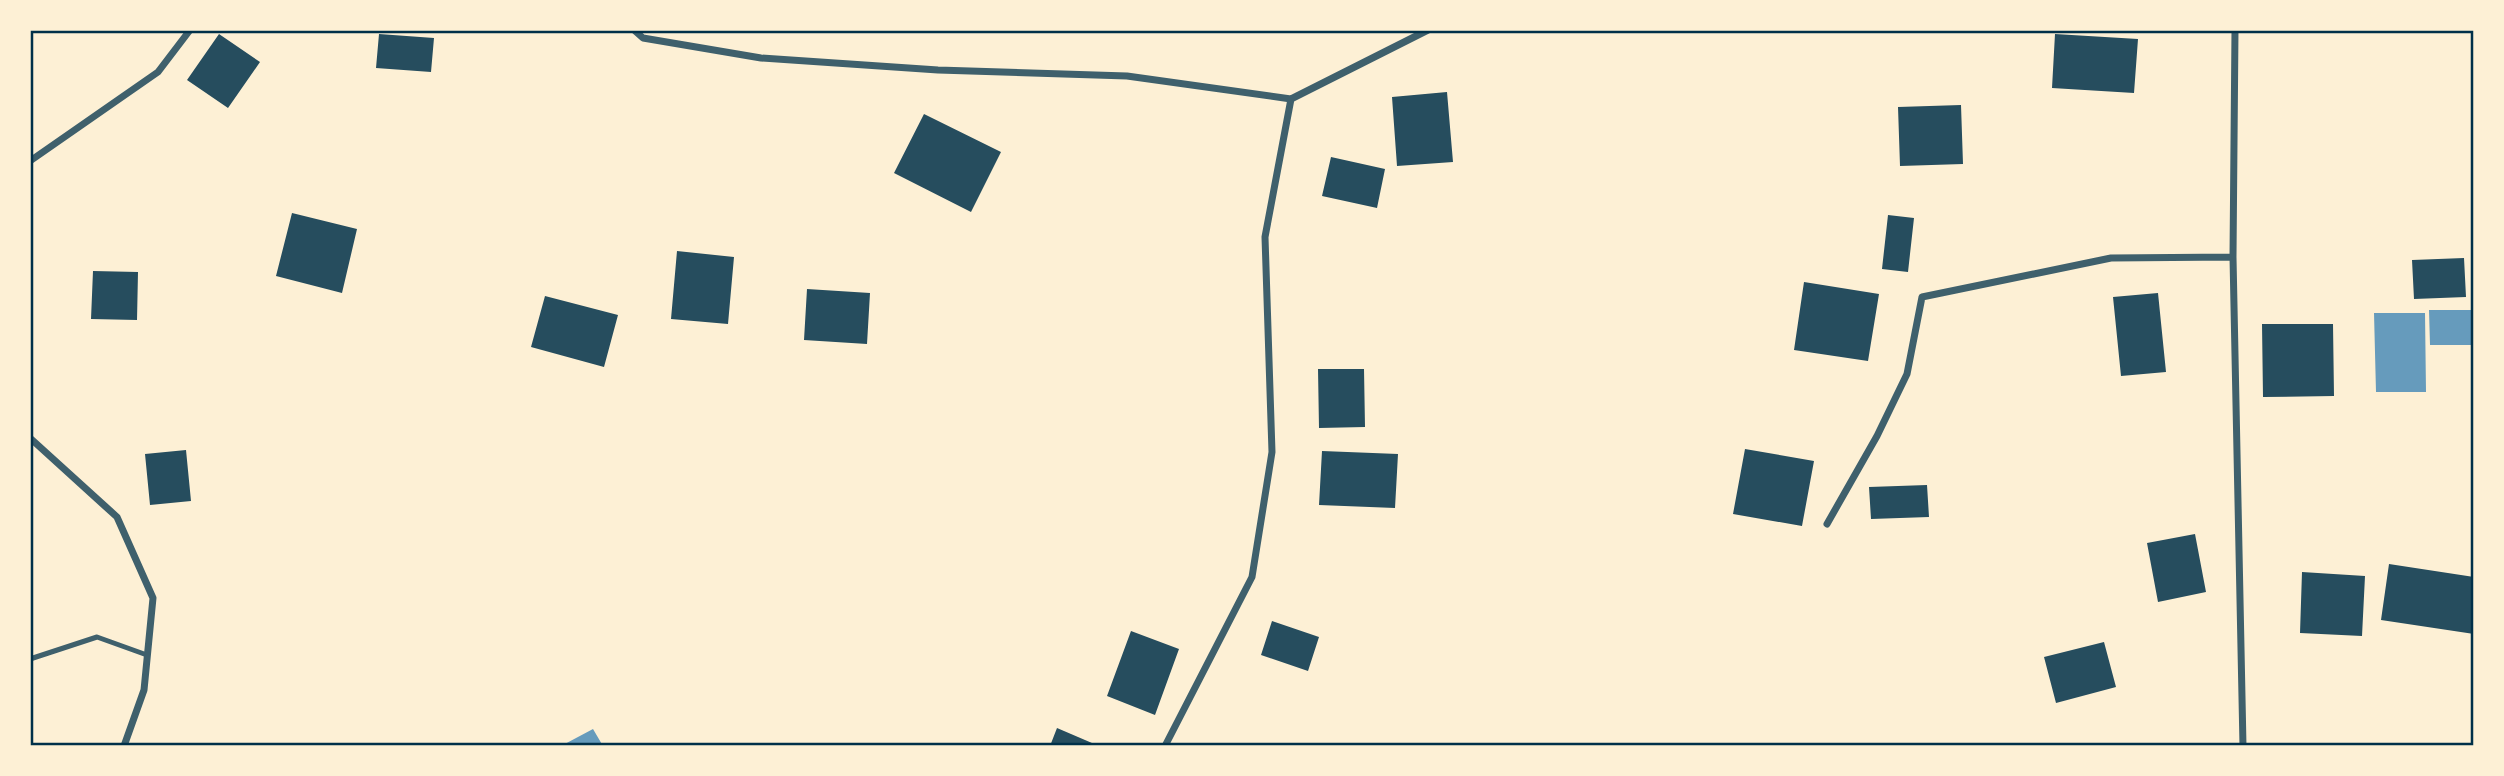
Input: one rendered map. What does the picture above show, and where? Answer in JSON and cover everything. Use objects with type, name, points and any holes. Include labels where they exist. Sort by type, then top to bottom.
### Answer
[{"type":"street","points":[[30,161],[158,72],[190,30]]},
{"type":"street","points":[[634,30],[643,38],[761,58],[938,70],[1127,76],[1291,99],[1428,30]]},
{"type":"street","points":[[2235,30],[2233,257],[2243,746]]},
{"type":"street","points":[[1165,746],[1252,578],[1272,452],[1265,237],[1291,99]]},
{"type":"street","points":[[1827,524],[1877,436],[1907,374],[1922,297],[2111,258],[2233,257]]},
{"type":"street","points":[[30,438],[117,517],[153,598],[144,690],[124,746]]},
{"type":"lane","points":[[30,659],[97,637],[147,655]]},
{"type":"water","points":[[2429,310],[2474,310],[2474,345],[2430,345]]},
{"type":"water","points":[[2374,313],[2425,313],[2426,392],[2376,392]]},
{"type":"water","points":[[593,729],[603,746],[561,746]]},
{"type":"building","points":[[219,34],[260,62],[228,108],[187,80]]},
{"type":"building","points":[[379,34],[434,38],[431,72],[376,68]]},
{"type":"building","points":[[2055,34],[2138,39],[2134,93],[2052,88]]},
{"type":"building","points":[[1447,92],[1453,162],[1397,166],[1392,97]]},
{"type":"building","points":[[1961,105],[1963,164],[1900,166],[1898,107]]},
{"type":"building","points":[[924,114],[1001,152],[971,212],[894,173]]},
{"type":"building","points":[[1331,157],[1385,169],[1377,208],[1322,196]]},
{"type":"building","points":[[292,213],[357,229],[342,293],[276,276]]},
{"type":"building","points":[[1888,215],[1914,218],[1908,272],[1882,269]]},
{"type":"building","points":[[677,251],[734,257],[728,324],[671,319]]},
{"type":"building","points":[[2464,258],[2466,297],[2414,299],[2412,260]]},
{"type":"building","points":[[93,271],[138,272],[137,320],[91,319]]},
{"type":"building","points":[[1804,282],[1879,294],[1868,361],[1794,350]]},
{"type":"building","points":[[807,289],[870,293],[867,344],[804,340]]},
{"type":"building","points":[[2158,293],[2166,372],[2121,376],[2113,297]]},
{"type":"building","points":[[545,296],[618,315],[604,367],[531,347]]},
{"type":"building","points":[[2262,324],[2333,324],[2334,396],[2263,397]]},
{"type":"building","points":[[1318,369],[1364,369],[1365,427],[1319,428]]},
{"type":"building","points":[[1745,449],[1814,461],[1802,526],[1733,514]]},
{"type":"building","points":[[186,450],[191,501],[150,505],[145,454]]},
{"type":"building","points":[[1322,451],[1398,454],[1395,508],[1319,505]]},
{"type":"building","points":[[1927,485],[1929,517],[1871,519],[1869,487]]},
{"type":"building","points":[[2195,534],[2206,592],[2158,602],[2147,543]]},
{"type":"building","points":[[2389,564],[2474,577],[2474,634],[2381,620]]},
{"type":"building","points":[[2302,572],[2365,576],[2362,636],[2300,633]]},
{"type":"building","points":[[1272,621],[1319,637],[1308,671],[1261,655]]},
{"type":"building","points":[[1131,631],[1179,649],[1155,715],[1107,696]]},
{"type":"building","points":[[2104,642],[2116,687],[2056,703],[2044,657]]},
{"type":"building","points":[[1057,728],[1099,746],[1050,746]]}]
